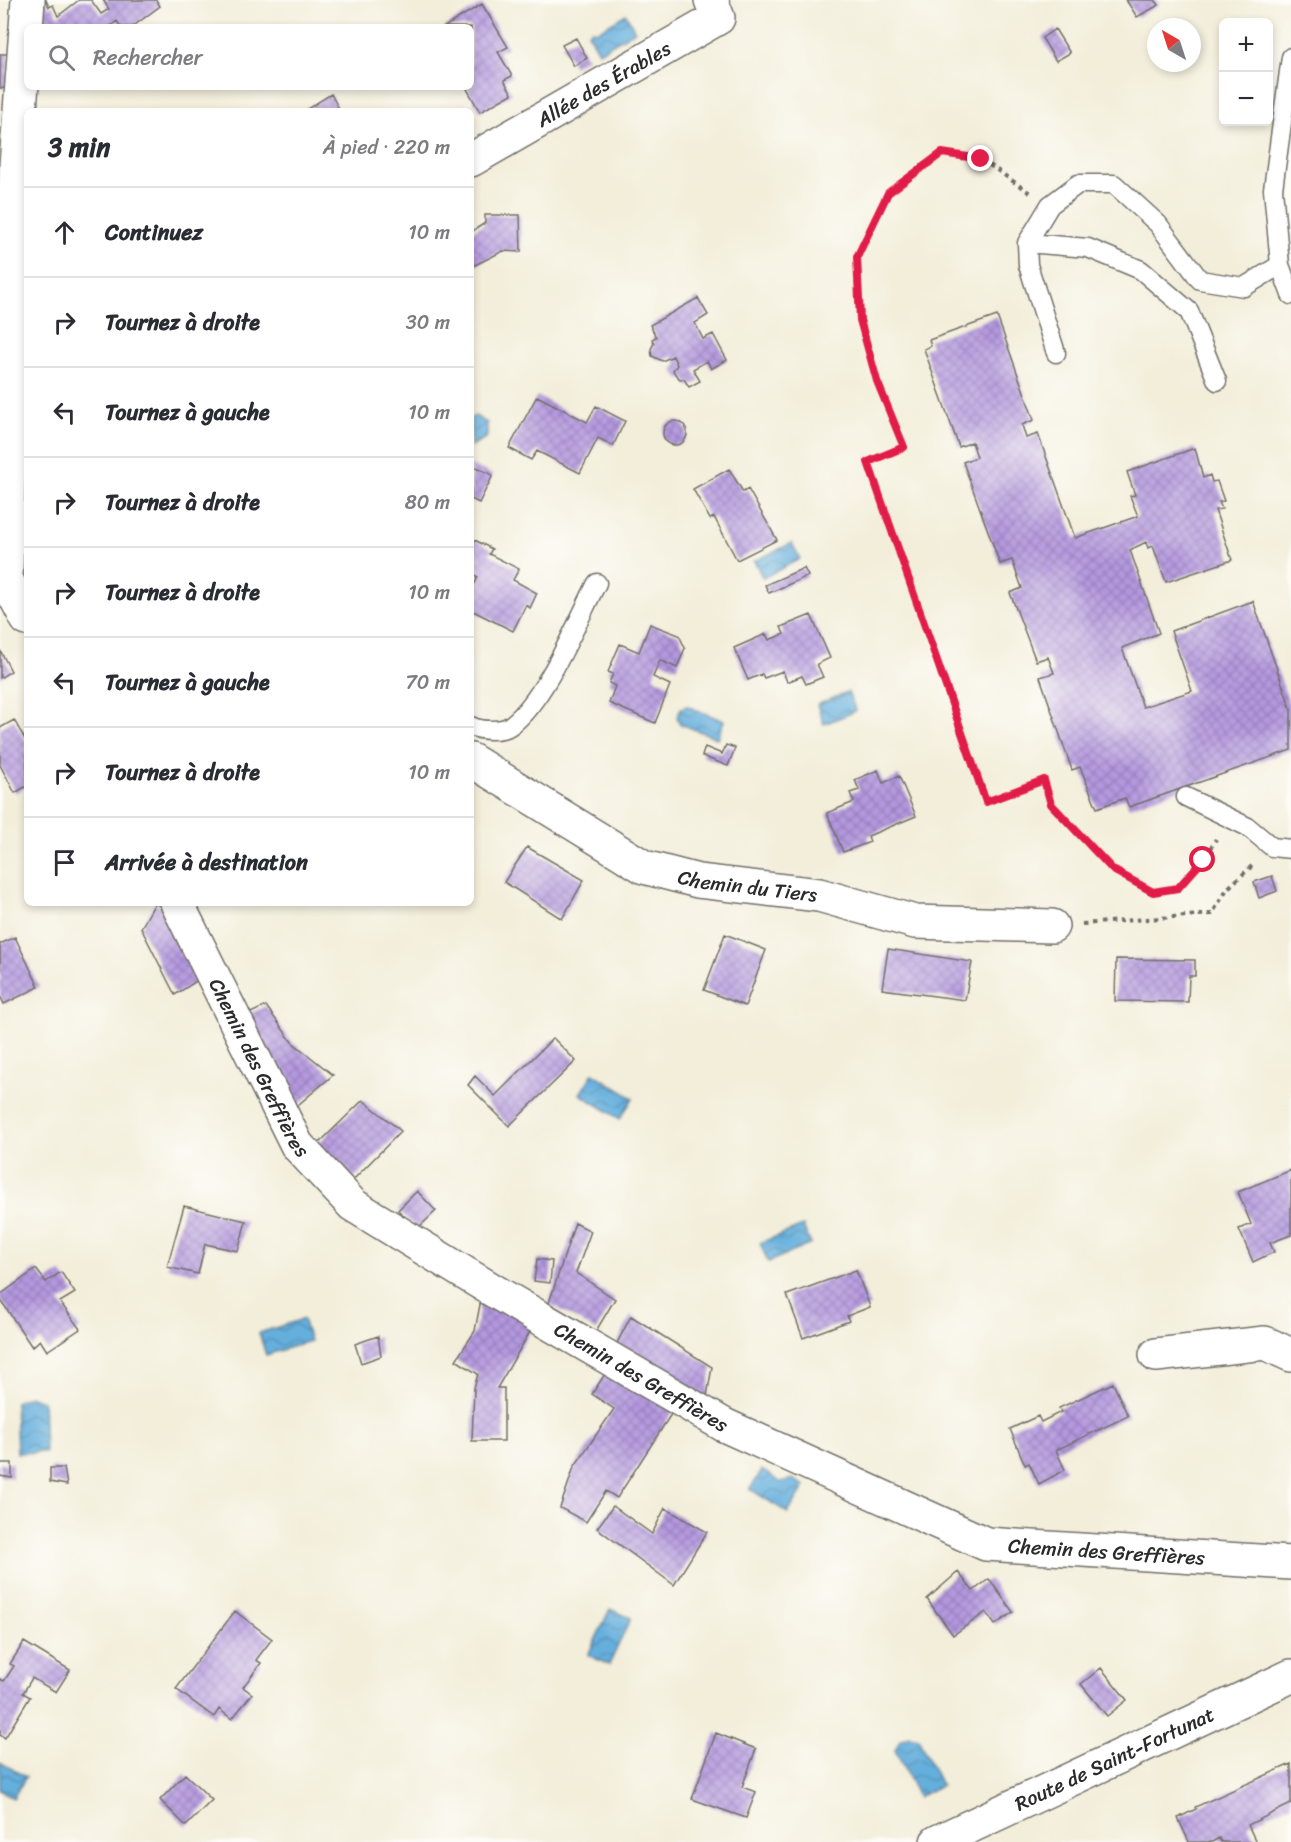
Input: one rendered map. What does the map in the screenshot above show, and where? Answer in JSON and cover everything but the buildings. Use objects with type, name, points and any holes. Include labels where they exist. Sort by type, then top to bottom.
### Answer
[{"type":"street","points":[[26,24],[28,0]]},
{"type":"street","name":"Allée des Érables","points":[[474,158],[718,18],[711,0]]},
{"type":"street","points":[[24,55],[16,166],[19,325],[3,581],[24,614]]},
{"type":"street","name":"Chemin du Tiers","points":[[474,762],[644,867],[698,881],[819,895],[915,922],[1052,926]]},
{"type":"street","name":"Chemin des Greffières","points":[[178,906],[297,1146],[353,1205],[494,1291],[724,1425],[986,1544],[1291,1563]]},
{"type":"street","points":[[1156,1355],[1264,1343],[1291,1355]]},
{"type":"street","name":"Route de Saint-Fortunat","points":[[938,1842],[1291,1676]]},
{"type":"lane","points":[[1291,57],[1273,189],[1280,265],[1291,295]]},
{"type":"lane","points":[[1056,353],[1028,265],[1027,243],[1050,205],[1078,184],[1114,184],[1158,224],[1200,280],[1244,287],[1280,265]]},
{"type":"lane","points":[[1027,243],[1088,248],[1141,270],[1189,311],[1216,381]]},
{"type":"lane","points":[[474,728],[478,730],[509,728],[533,705],[597,583]]},
{"type":"lane","points":[[1186,797],[1248,827],[1272,847],[1291,849]]},
{"type":"path","points":[[1050,205],[981,159],[942,153],[888,193],[857,257],[860,320],[877,381],[904,447],[868,462],[986,802],[1044,780],[1051,804],[1113,870],[1153,892],[1178,888],[1203,860],[1230,819]]},
{"type":"path","points":[[1052,926],[1212,914],[1227,889],[1272,847]]},
{"type":"water","points":[[626,14],[635,31],[599,52],[588,33],[592,30],[598,31]]},
{"type":"water","points":[[474,416],[487,423],[487,437],[474,444]]},
{"type":"water","points":[[792,543],[800,559],[763,578],[754,561]]},
{"type":"water","points":[[848,692],[856,711],[824,724],[817,705]]},
{"type":"water","points":[[687,706],[724,721],[717,738],[680,724],[677,717],[681,708]]},
{"type":"water","points":[[593,1073],[633,1098],[620,1119],[580,1094]]},
{"type":"water","points":[[803,1226],[811,1244],[768,1262],[760,1243]]},
{"type":"water","points":[[303,1319],[310,1341],[266,1355],[259,1333]]},
{"type":"water","points":[[29,1396],[43,1401],[45,1452],[17,1453],[15,1402]]},
{"type":"water","points":[[762,1470],[780,1482],[793,1479],[805,1486],[788,1513],[750,1489]]},
{"type":"water","points":[[610,1609],[631,1618],[609,1665],[588,1655]]},
{"type":"water","points":[[909,1736],[918,1738],[941,1785],[918,1797],[895,1750],[900,1740]]},
{"type":"water","points":[[0,1762],[26,1777],[13,1798],[0,1790]]},
{"type":"route","points":[[981,159],[942,153],[888,193],[857,257],[860,320],[877,381],[904,447],[868,462],[986,802],[1044,780],[1051,804],[1113,870],[1153,892],[1178,888],[1203,860]]}]
